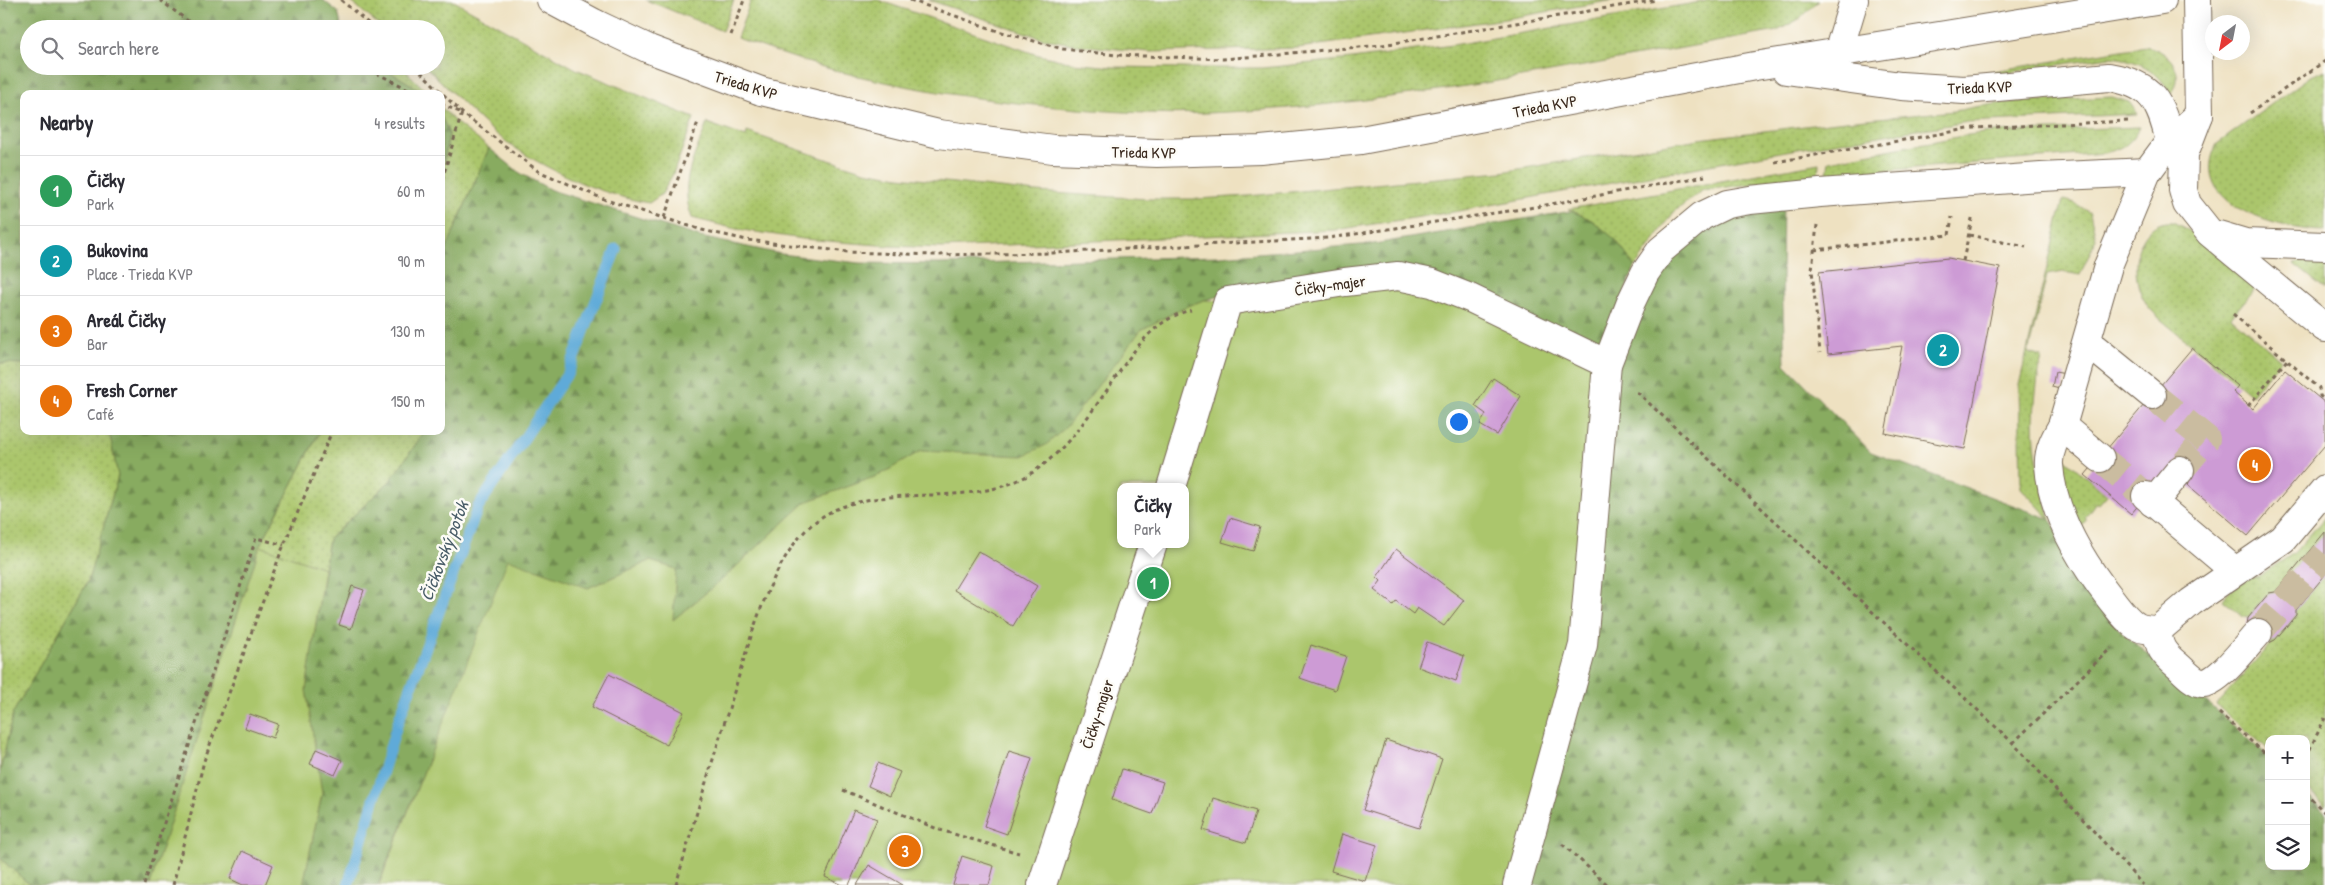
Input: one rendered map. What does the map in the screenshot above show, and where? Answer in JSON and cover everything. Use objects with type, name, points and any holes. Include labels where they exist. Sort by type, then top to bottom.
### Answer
[{"type":"street","name":"Trieda KVP","points":[[551,0],[649,49],[761,91],[939,134],[1053,149],[1157,153],[1261,150],[1360,140],[1754,66],[2162,0]]},
{"type":"street","points":[[1838,53],[1854,0]]},
{"type":"street","points":[[2197,0],[2199,115],[2184,154],[2183,190],[2187,204],[2194,216],[2210,233],[2325,328]]},
{"type":"street","name":"Trieda KVP","points":[[1754,66],[1901,86],[1964,90],[2109,77],[2123,79],[2137,85],[2153,96],[2160,107],[2170,141]]},
{"type":"street","points":[[2199,115],[2170,141],[2147,172],[2108,266],[2062,426],[2051,448],[2049,464],[2052,484],[2065,526],[2094,578],[2118,609],[2137,627],[2158,635],[2166,656],[2198,682],[2204,684],[2212,682],[2258,633]]},
{"type":"street","points":[[1517,885],[1583,645],[1607,364],[1631,302],[1645,273],[1661,250],[1682,230],[1702,216],[1727,204],[1820,193],[2147,172]]},
{"type":"street","points":[[2210,233],[2244,243],[2325,246]]},
{"type":"street","name":"Čičky-majer","points":[[1228,302],[1345,282],[1398,276],[1432,283],[1470,298],[1607,364]]},
{"type":"street","points":[[1172,483],[1228,302]]},
{"type":"street","points":[[2086,342],[2152,395]]},
{"type":"street","points":[[2062,426],[2100,458]]},
{"type":"street","points":[[2180,470],[2149,500],[2235,571]]},
{"type":"street","points":[[2158,635],[2191,602],[2283,539],[2325,489]]},
{"type":"street","name":"Čičky-majer","points":[[1042,885],[1151,548]]},
{"type":"path","points":[[160,0],[187,20]]},
{"type":"path","points":[[342,0],[365,20]]},
{"type":"path","points":[[731,35],[744,0]]},
{"type":"path","points":[[910,0],[998,31],[1063,49],[1117,55],[1223,60],[1382,45],[1656,0]]},
{"type":"path","points":[[2250,113],[2325,61]]},
{"type":"path","points":[[380,75],[410,90]]},
{"type":"path","points":[[424,75],[439,90]]},
{"type":"path","points":[[445,96],[462,113],[538,171],[606,200],[702,230],[746,240],[848,252],[934,255],[1072,252],[1218,246],[1368,234],[1535,207],[1712,174]]},
{"type":"path","points":[[445,106],[462,113]]},
{"type":"path","points":[[445,170],[462,113]]},
{"type":"path","points":[[1768,163],[1974,128],[2138,120]]},
{"type":"path","points":[[664,218],[698,122]]},
{"type":"path","points":[[1820,354],[1812,270],[1825,152]]},
{"type":"path","points":[[1814,250],[1948,236],[1952,213]]},
{"type":"path","points":[[1963,261],[1972,220]]},
{"type":"path","points":[[1969,235],[2026,247]]},
{"type":"path","points":[[676,885],[699,799],[761,608],[792,548],[806,530],[826,513],[870,499],[924,496],[999,487],[1008,485],[1036,471],[1079,428],[1132,353],[1152,331],[1179,313],[1228,302]]},
{"type":"path","points":[[2233,314],[2319,388],[2320,396],[2325,400]]},
{"type":"path","points":[[2248,406],[2287,360]]},
{"type":"path","points":[[1607,364],[2013,744],[2143,885]]},
{"type":"path","points":[[173,885],[204,761],[284,545],[330,435]]},
{"type":"path","points":[[144,885],[256,538],[284,545]]},
{"type":"path","points":[[2013,744],[2125,635],[2158,635]]},
{"type":"path","points":[[2310,749],[2325,718]]},
{"type":"path","points":[[843,790],[940,830],[1010,850]]},
{"type":"path","points":[[2310,797],[2325,814]]},
{"type":"path","points":[[1536,820],[1608,885]]},
{"type":"green space","points":[[0,0],[323,0],[338,12],[340,20],[20,20],[20,75],[395,75],[420,90],[20,90],[20,364],[0,363]]},
{"type":"green space","points":[[349,0],[452,0],[576,69],[694,118],[673,174],[662,194],[649,203],[589,186],[547,167],[494,132],[434,75],[445,75],[445,20],[373,20]]},
{"type":"green space","points":[[646,0],[734,0],[722,31]]},
{"type":"green space","points":[[751,0],[878,0],[1035,54],[1073,63],[1113,67],[1262,68],[1352,59],[1459,44],[1712,0],[1819,0],[1801,18],[1777,31],[1564,70],[1421,93],[1350,102],[1278,109],[1174,114],[1023,104],[940,92],[843,72],[797,59],[737,38]]},
{"type":"green space","points":[[929,0],[1614,0],[1505,19],[1298,48],[1150,52],[1077,45],[1041,38]]},
{"type":"green space","points":[[2146,46],[2163,53],[2172,62],[2177,73],[2177,82],[2171,95],[2160,78],[2145,67],[2128,60],[2109,57],[1974,78],[1970,75]]},
{"type":"green space","points":[[2325,70],[2325,231],[2285,226],[2242,210],[2226,199],[2214,184],[2211,165],[2217,144],[2309,77]]},
{"type":"green space","points":[[395,75],[410,75],[425,90],[420,90]]},
{"type":"green space","points":[[2112,97],[2129,102],[2138,114],[1968,122],[1797,149],[1453,212],[1335,230],[942,248],[890,246],[803,239],[736,229],[692,218],[687,193],[687,181],[693,159],[707,123],[746,137],[747,132],[865,171],[899,177],[1037,192],[1147,199],[1198,199],[1501,172],[1699,139],[1845,121],[1955,111],[2013,102]]},
{"type":"green space","points":[[445,111],[454,121],[489,148],[445,252],[445,156],[449,134],[445,125]]},
{"type":"green space","points":[[445,125],[449,134],[445,156]]},
{"type":"green space","points":[[2140,127],[2126,145],[2104,153],[1827,175],[1829,161],[1968,135],[1991,132]]},
{"type":"green space","points":[[489,148],[520,173],[551,190],[700,237],[781,254],[859,263],[939,264],[1219,256],[1374,244],[1572,211],[1593,221],[1616,240],[1635,267],[1600,352],[1269,285],[1204,300],[1183,308],[1141,330],[1066,428],[1046,445],[1024,456],[921,451],[880,475],[806,502],[724,578],[673,620],[676,569],[650,561],[588,588],[509,560],[378,885],[303,885],[322,794],[306,690],[329,539],[390,481],[422,435],[445,435],[445,252]]},
{"type":"green space","points":[[1819,163],[1818,176],[1703,190],[1674,212],[1635,267],[1593,221],[1569,209]]},
{"type":"green space","points":[[1783,196],[1782,278],[1785,364],[1871,452],[2050,519],[2110,617],[2125,635],[2214,708],[2265,753],[2265,870],[2310,870],[2310,797],[2325,813],[2325,885],[1517,885],[1607,364],[1682,230]]},
{"type":"green space","points":[[2063,200],[2075,203],[2090,213],[2096,239],[2080,275],[2064,272],[2047,275],[2028,353],[2042,357],[2037,382],[2034,433],[2038,466],[2050,519],[2021,488],[2019,385]]},
{"type":"green space","points":[[2173,222],[2188,230],[2253,285],[2254,290],[2231,317],[2281,360],[2251,395],[2160,319],[2143,298],[2138,285],[2136,270],[2138,249],[2150,230],[2162,223]]},
{"type":"green space","points":[[2302,260],[2325,263],[2325,289],[2294,264]]},
{"type":"green space","points":[[1398,276],[1607,364],[1583,645],[1517,885],[379,885],[508,559],[588,588],[650,561],[676,569],[673,620],[724,578],[806,502],[880,475],[921,451],[1023,456],[1046,445],[1066,427],[1141,330],[1183,308],[1204,300],[1228,301]]},
{"type":"green space","points":[[0,363],[20,364],[20,435],[110,435],[118,476],[88,581],[13,713],[0,772]]},
{"type":"green space","points":[[110,435],[318,435],[260,546],[150,885],[30,885],[0,858],[0,772],[13,713],[88,581],[118,476]]},
{"type":"green space","points":[[318,435],[422,435],[390,481],[329,539],[324,568],[260,546]]},
{"type":"green space","points":[[2057,452],[2107,495],[2099,504],[2096,502],[2079,529],[2073,520]]},
{"type":"green space","points":[[2325,517],[2325,532],[2275,592],[2269,593],[2248,618],[2242,616],[2223,600],[2228,592],[2249,578],[2259,576],[2294,553]]},
{"type":"green space","points":[[260,546],[324,568],[306,690],[322,793],[303,885],[150,885]]},
{"type":"green space","points":[[2325,575],[2325,807],[2310,790],[2310,735],[2265,735],[2265,747],[2216,705],[2296,615],[2296,610]]},
{"type":"green space","points":[[0,858],[30,885],[0,885]]},
{"type":"building","points":[[1948,258],[2000,268],[1965,449],[1885,433],[1902,346],[1828,354],[1819,272]]},
{"type":"building","points":[[2192,348],[2238,386],[2233,392],[2253,409],[2285,370],[2325,403],[2325,445],[2248,536],[2188,485],[2190,479],[2146,496],[2131,514],[2085,475]]},
{"type":"building","points":[[2055,372],[2066,374],[2063,390],[2052,387]]},
{"type":"building","points":[[1493,378],[1521,396],[1497,435],[1480,425],[1486,414],[1475,406]]},
{"type":"building","points":[[1230,518],[1260,527],[1253,551],[1222,542]]},
{"type":"building","points":[[2325,532],[2325,575],[2296,610],[2296,615],[2275,640],[2269,643],[2247,625],[2248,618],[2269,593],[2275,592]]},
{"type":"building","points":[[1396,549],[1464,600],[1444,626],[1417,608],[1413,614],[1396,601],[1393,605],[1374,590],[1381,581],[1377,577]]},
{"type":"building","points":[[978,551],[1037,586],[1013,626],[954,590]]},
{"type":"building","points":[[352,586],[364,590],[351,629],[339,625]]},
{"type":"building","points":[[1427,642],[1464,656],[1456,681],[1418,667]]},
{"type":"building","points":[[1311,645],[1346,656],[1335,690],[1300,678]]},
{"type":"building","points":[[609,674],[684,712],[667,745],[592,707]]},
{"type":"building","points":[[250,714],[278,724],[273,738],[245,728]]},
{"type":"building","points":[[1386,740],[1442,759],[1419,828],[1363,810]]},
{"type":"building","points":[[316,749],[342,760],[335,775],[310,764]]},
{"type":"building","points":[[1009,751],[1032,758],[1007,834],[984,826]]},
{"type":"building","points":[[878,763],[900,772],[890,796],[868,786]]},
{"type":"building","points":[[1122,769],[1163,782],[1152,814],[1112,800]]},
{"type":"building","points":[[1213,798],[1256,811],[1246,843],[1203,830]]},
{"type":"building","points":[[854,810],[877,819],[849,885],[843,885],[825,877]]},
{"type":"building","points":[[1342,834],[1377,845],[1365,881],[1331,871]]},
{"type":"building","points":[[242,851],[273,865],[265,885],[243,885],[230,879]]},
{"type":"building","points":[[962,856],[994,866],[989,885],[953,885]]},
{"type":"building","points":[[869,865],[903,885],[857,885]]},
{"type":"waterway","name":"Čičkovský potok","points":[[348,885],[398,722],[478,507],[568,373],[616,249]]},
{"type":"tunnel","points":[[2152,395],[2206,439],[2180,470]]},
{"type":"tunnel","points":[[2100,458],[2146,496]]},
{"type":"tunnel","points":[[2258,633],[2325,554]]},
{"type":"place","name":"Bukovina","points":[[1943,350]]},
{"type":"place","name":"Fresh Corner","points":[[2255,465]]},
{"type":"place","name":"Čičky","points":[[1153,583]]},
{"type":"place","name":"Areál Čičky","points":[[905,851]]}]
